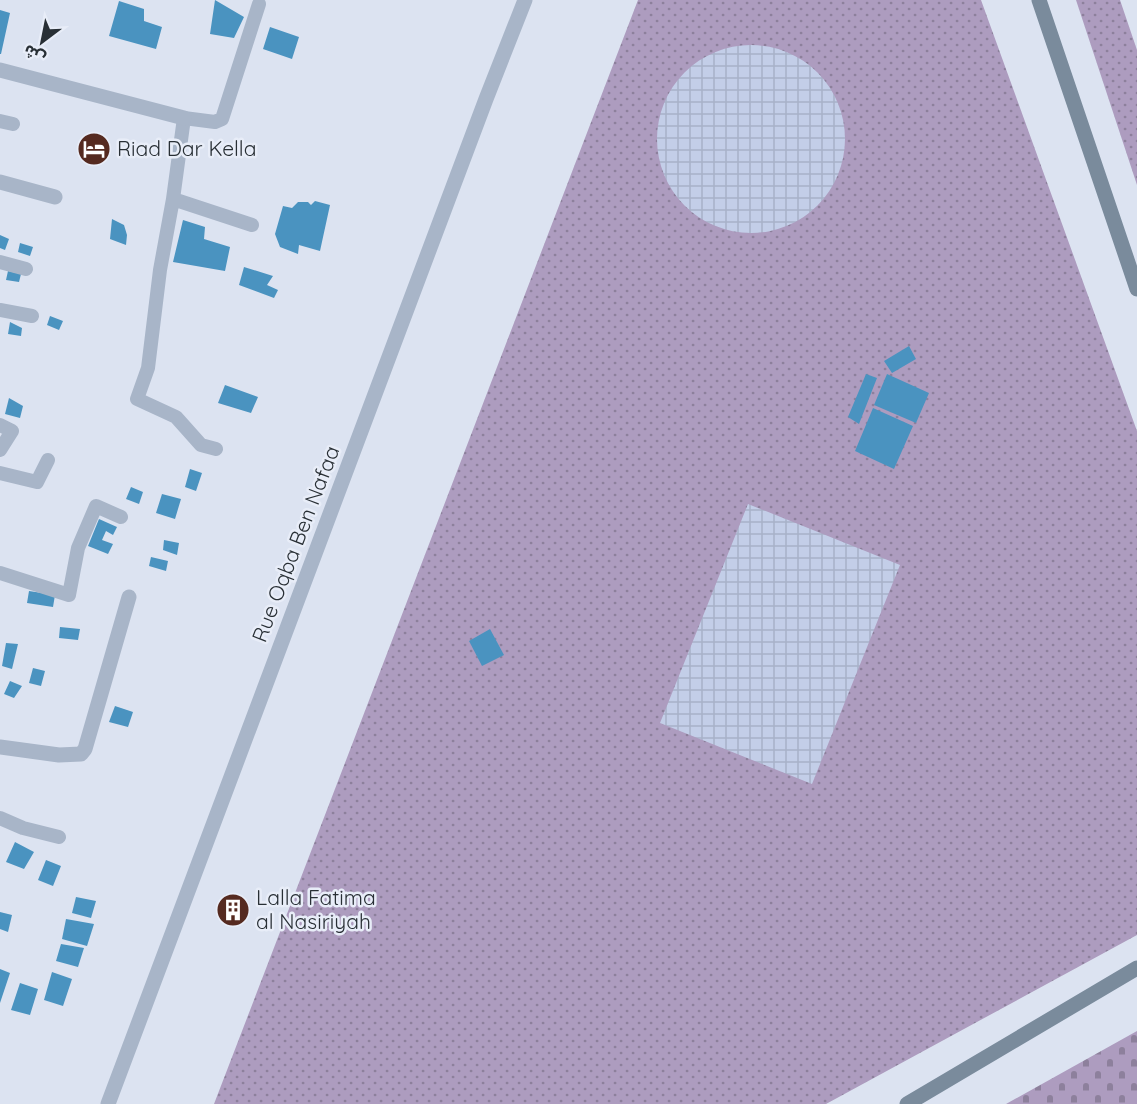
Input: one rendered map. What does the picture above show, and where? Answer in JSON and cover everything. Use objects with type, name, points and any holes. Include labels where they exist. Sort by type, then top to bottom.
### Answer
[{"type":"main road","points":[[1039,0],[1137,289]]},
{"type":"main road","points":[[908,1104],[1137,968]]},
{"type":"street","name":"Rue Oqba Ben Nafaa","points":[[108,1104],[525,0]]},
{"type":"street","points":[[0,70],[184,118]]},
{"type":"street","points":[[0,182],[55,197]]},
{"type":"street","points":[[0,747],[59,755],[81,754],[85,748],[129,597]]},
{"type":"lane","points":[[216,449],[201,445],[176,417],[137,399],[148,368],[160,270],[184,118],[215,122],[222,120],[259,4]]},
{"type":"lane","points":[[173,199],[252,225]]},
{"type":"lane","points":[[0,262],[26,269]]},
{"type":"lane","points":[[0,310],[32,316]]},
{"type":"lane","points":[[0,425],[12,431],[0,450]]},
{"type":"lane","points":[[0,473],[37,482],[48,460]]},
{"type":"lane","points":[[0,573],[69,595],[78,548],[96,506],[121,517]]},
{"type":"lane","points":[[0,818],[22,828],[59,837]]},
{"type":"green space","points":[[638,0],[981,0],[1137,431],[1137,935],[826,1104],[214,1104]]},
{"type":"green space","points":[[1076,0],[1120,0],[1137,50],[1137,185]]},
{"type":"green space","points":[[1137,1031],[1137,1104],[1006,1104]]},
{"type":"shaded area","points":[[751,45],[787,52],[803,61],[817,73],[829,87],[838,103],[845,139],[838,175],[829,191],[817,205],[803,217],[787,226],[751,233],[715,226],[699,217],[685,205],[673,191],[664,175],[657,139],[664,103],[673,87],[685,73],[699,61],[715,52]]},
{"type":"shaded area","points":[[748,504],[900,565],[812,784],[660,723]]},
{"type":"building","points":[[215,0],[244,17],[234,38],[210,34]]},
{"type":"building","points":[[119,1],[144,9],[144,21],[162,27],[156,49],[109,36]]},
{"type":"building","points":[[0,10],[10,13],[1,54],[0,54]]},
{"type":"building","points":[[270,27],[299,37],[292,59],[263,49]]},
{"type":"building","points":[[315,201],[330,205],[320,251],[299,245],[298,254],[280,247],[275,234],[283,206],[292,208],[298,202],[308,202],[311,205]]},
{"type":"building","points":[[112,219],[124,225],[127,235],[126,245],[110,239]]},
{"type":"building","points":[[183,220],[205,227],[204,239],[230,247],[225,271],[173,262]]},
{"type":"building","points":[[0,235],[9,239],[5,250],[0,248]]},
{"type":"building","points":[[20,243],[33,247],[30,256],[18,252]]},
{"type":"building","points":[[244,267],[273,276],[267,285],[278,290],[274,298],[239,285]]},
{"type":"building","points":[[8,271],[21,274],[19,282],[6,280]]},
{"type":"building","points":[[50,316],[63,321],[59,330],[47,325]]},
{"type":"building","points":[[10,322],[22,328],[21,336],[8,334]]},
{"type":"building","points":[[909,346],[916,359],[892,373],[884,361]]},
{"type":"building","points":[[866,374],[877,378],[859,424],[848,417]]},
{"type":"building","points":[[887,374],[929,393],[916,423],[874,405]]},
{"type":"building","points":[[225,385],[258,397],[251,413],[218,403]]},
{"type":"building","points":[[9,398],[23,406],[20,418],[5,414]]},
{"type":"building","points":[[873,408],[913,426],[894,469],[855,451]]},
{"type":"building","points":[[190,469],[202,473],[196,491],[185,487]]},
{"type":"building","points":[[131,487],[143,492],[139,504],[126,499]]},
{"type":"building","points":[[162,494],[181,499],[175,519],[156,513]]},
{"type":"building","points":[[99,519],[117,527],[113,535],[106,531],[102,540],[113,544],[108,554],[88,546]]},
{"type":"building","points":[[164,540],[179,543],[177,555],[163,550]]},
{"type":"building","points":[[151,557],[168,561],[166,571],[149,566]]},
{"type":"building","points":[[29,591],[55,595],[53,607],[27,603]]},
{"type":"building","points":[[60,627],[80,629],[78,640],[59,638]]},
{"type":"building","points":[[490,629],[504,655],[482,666],[469,641]]},
{"type":"building","points":[[6,643],[18,644],[12,669],[2,666]]},
{"type":"building","points":[[33,668],[45,671],[41,686],[29,683]]},
{"type":"building","points":[[10,681],[22,686],[14,698],[4,694]]},
{"type":"building","points":[[115,706],[133,712],[128,727],[109,722]]},
{"type":"building","points":[[15,842],[34,852],[24,869],[6,862]]},
{"type":"building","points":[[46,860],[61,866],[53,886],[38,880]]},
{"type":"building","name":"Lalla Fatima al Nasiriyah","points":[[226,894],[248,902],[240,925],[218,917]]},
{"type":"building","points":[[76,897],[96,901],[91,918],[72,913]]},
{"type":"building","points":[[0,912],[12,915],[8,932],[0,929]]},
{"type":"building","points":[[66,919],[94,924],[87,946],[62,939]]},
{"type":"building","points":[[61,944],[84,948],[78,967],[56,961]]},
{"type":"building","points":[[0,969],[10,973],[0,1003]]},
{"type":"building","points":[[52,972],[72,979],[63,1006],[44,1000]]},
{"type":"building","points":[[20,983],[38,989],[30,1015],[11,1010]]},
{"type":"place","name":"Riad Dar Kella","points":[[94,149]]},
{"type":"place","name":"Lalla Fatima al Nasiriyah","points":[[233,910]]}]
